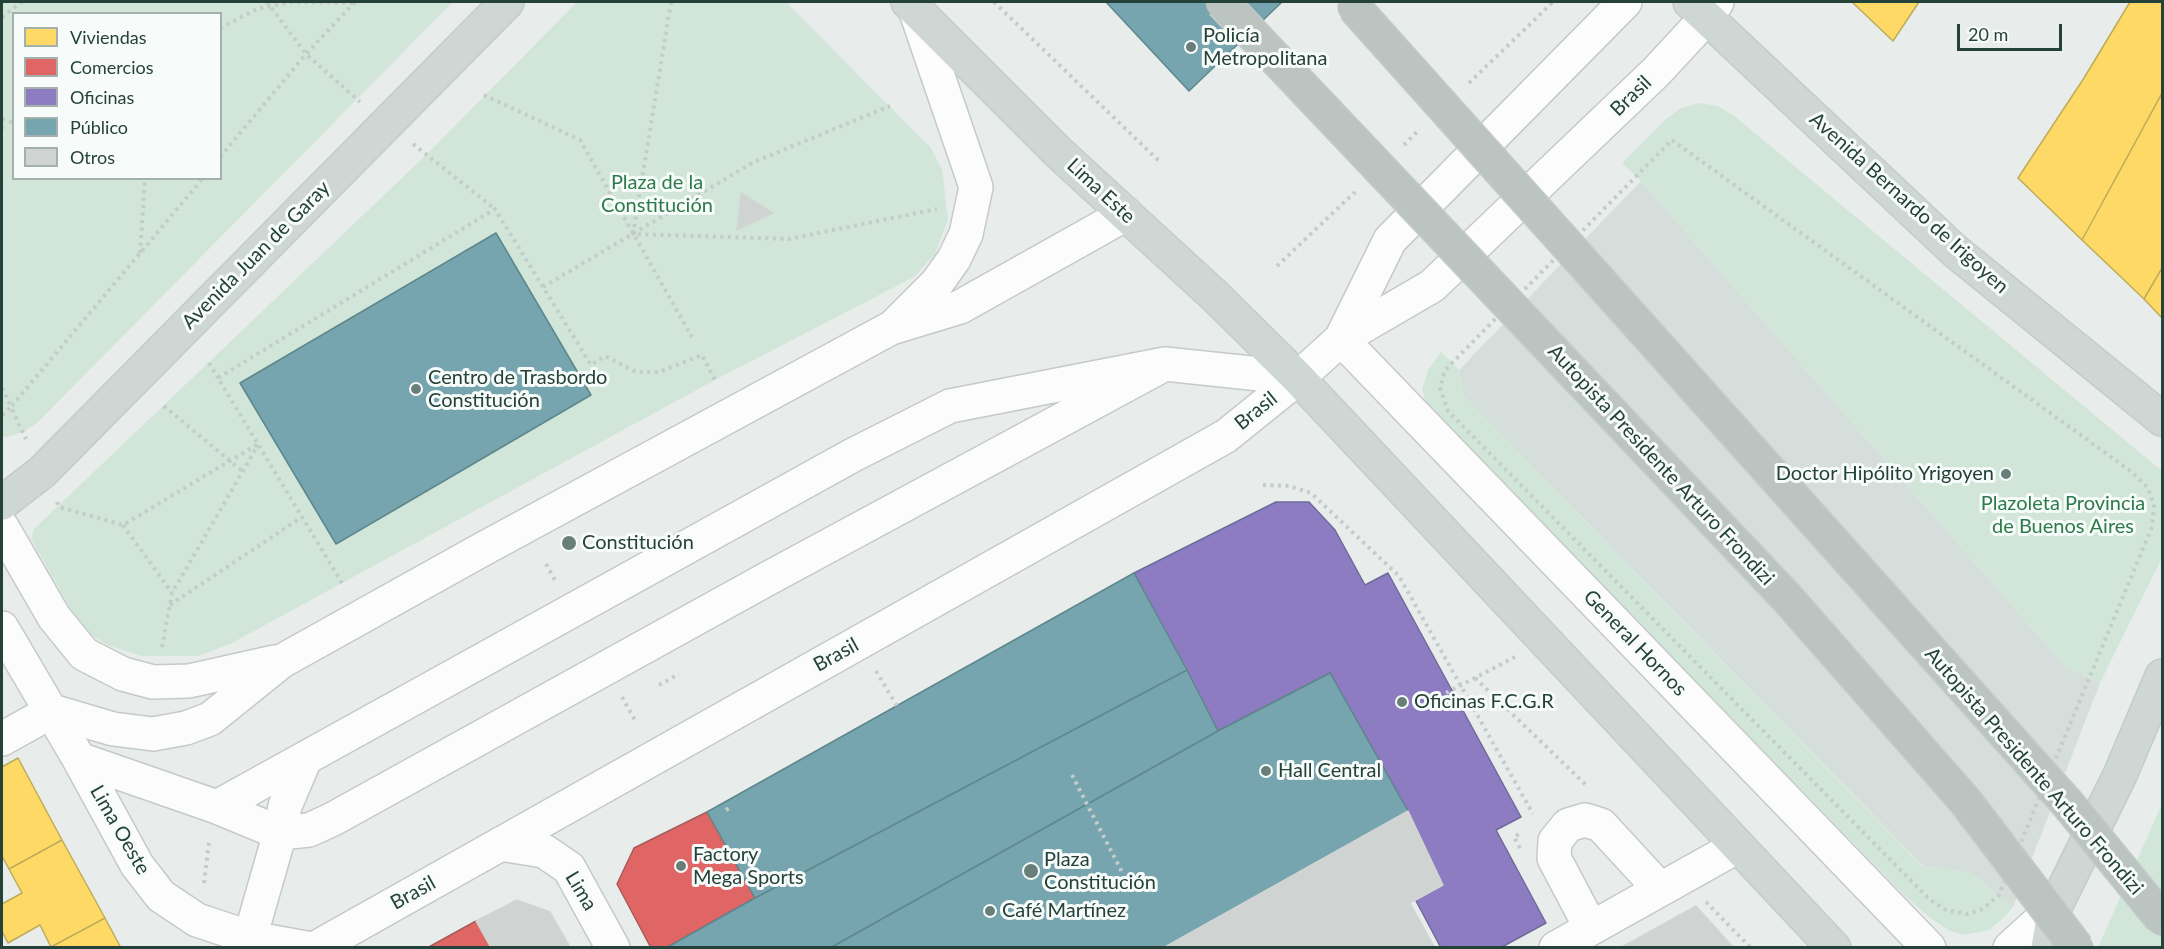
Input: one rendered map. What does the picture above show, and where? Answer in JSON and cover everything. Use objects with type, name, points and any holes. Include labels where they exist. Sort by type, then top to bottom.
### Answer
[{"type":"highway","name":"Autopista Presidente Arturo Frondizi","points":[[1222,2],[1788,599],[1966,802],[2077,948]]},
{"type":"highway","name":"Autopista Presidente Arturo Frondizi","points":[[1354,7],[2067,803],[2163,919]]},
{"type":"main road","name":"Avenida Juan de Garay","points":[[2,503],[42,472],[507,2]]},
{"type":"main road","name":"Lima Este","points":[[912,5],[1058,152],[1298,378]]},
{"type":"main road","name":"Avenida Bernardo de Irigoyen","points":[[1705,7],[1955,251],[2163,419]]},
{"type":"main road","points":[[1298,378],[1834,948]]},
{"type":"main road","points":[[2048,948],[2055,907],[2120,775],[2163,676]]},
{"type":"street","name":"Brasil","points":[[1341,339],[1390,240],[1625,2]]},
{"type":"street","points":[[891,328],[937,283],[954,258],[966,234],[976,187],[912,5]]},
{"type":"street","name":"Brasil","points":[[315,948],[1226,436],[1298,378],[1341,339],[1432,286],[1656,72],[1705,7]]},
{"type":"street","points":[[2,739],[52,711],[113,729],[153,734],[186,728],[210,719],[282,661],[891,328],[960,307],[1126,214]]},
{"type":"street","name":"General Hornos","points":[[1341,339],[1929,948]]},
{"type":"street","points":[[79,759],[218,807],[280,833],[309,830],[333,819],[767,579],[1165,364]]},
{"type":"street","points":[[218,807],[835,466],[950,406],[1165,364],[1298,378]]},
{"type":"street","points":[[2,526],[54,617],[84,654],[123,674],[153,682],[189,681],[282,661]]},
{"type":"street","name":"Lima Oeste","points":[[2,628],[52,711],[137,865],[161,896],[197,920],[249,943],[306,948]]},
{"type":"street","points":[[249,943],[280,833],[285,806],[305,759]]},
{"type":"street","points":[[1592,928],[1554,858],[1555,841],[1568,825],[1585,820],[1601,825],[1660,889]]},
{"type":"street","name":"Lima","points":[[500,844],[544,851],[569,868],[613,948]]},
{"type":"street","points":[[1556,948],[1738,846]]},
{"type":"street","points":[[2010,948],[2055,907]]},
{"type":"path","points":[[2,17],[22,2]]},
{"type":"path","points":[[267,2],[306,54],[386,124],[495,209],[591,365],[605,356],[636,372],[659,372],[702,355],[715,380]]},
{"type":"path","points":[[222,27],[257,9],[271,6],[292,3],[354,2]]},
{"type":"path","points":[[222,155],[306,54],[354,2]]},
{"type":"path","points":[[633,234],[671,2]]},
{"type":"path","points":[[994,2],[1161,163]]},
{"type":"path","points":[[1467,84],[1554,2]]},
{"type":"path","points":[[484,95],[580,140],[692,337]]},
{"type":"path","points":[[543,287],[754,162],[890,106]]},
{"type":"path","points":[[2,119],[2,129]]},
{"type":"path","points":[[1398,150],[1424,125]]},
{"type":"path","points":[[140,254],[145,180]]},
{"type":"path","points":[[2,388],[11,407],[201,180]]},
{"type":"path","points":[[1278,266],[1364,183]]},
{"type":"path","points":[[633,234],[789,239],[947,207]]},
{"type":"path","points":[[218,378],[495,209]]},
{"type":"path","points":[[209,363],[342,583]]},
{"type":"path","points":[[164,406],[242,471]]},
{"type":"path","points":[[123,525],[258,444]]},
{"type":"path","points":[[160,657],[172,593],[258,444]]},
{"type":"path","points":[[1263,485],[1289,486],[1311,493],[1399,576],[1538,823]]},
{"type":"path","points":[[59,507],[123,525],[172,593]]},
{"type":"path","points":[[170,606],[302,517]]},
{"type":"path","points":[[1446,693],[1545,641]]},
{"type":"path","points":[[659,685],[679,674]]},
{"type":"path","points":[[618,691],[635,720]]},
{"type":"path","points":[[1072,775],[1123,874]]},
{"type":"path","points":[[1525,857],[1514,837],[1530,828]]},
{"type":"path","points":[[203,890],[209,842]]},
{"type":"shaded area","points":[[1641,181],[2066,667],[2100,683],[2013,907],[1971,873],[1923,866],[1464,397],[1459,370]]},
{"type":"green space","points":[[2,2],[453,2],[36,424],[23,432],[7,437],[2,436]]},
{"type":"green space","name":"Plaza de la Constitución","points":[[577,2],[786,2],[931,148],[942,169],[948,219],[935,254],[914,277],[715,380],[232,643],[199,656],[142,656],[110,646],[83,631],[31,539],[34,529],[427,154]]},
{"type":"green space","name":"Plazoleta Provincia de Buenos Aires","points":[[1700,103],[1718,106],[1733,115],[2162,471],[2162,558],[2100,683],[2066,667],[1641,181],[1622,163],[1666,119],[1681,108]]},
{"type":"green space","points":[[1441,352],[1459,370],[1464,397],[1922,866],[1971,873],[2013,907],[2001,920],[1989,930],[1963,935],[1948,930],[1905,896],[1427,406],[1422,389],[1428,370]]},
{"type":"green space","points":[[2162,804],[2162,947],[2098,947]]},
{"type":"building: Viviendas","points":[[1852,2],[1919,2],[1893,41]]},
{"type":"building: Viviendas","points":[[2130,2],[2162,2],[2162,93],[2082,240],[2018,178],[2084,78]]},
{"type":"building: Viviendas","points":[[2160,97],[2162,98],[2162,268],[2144,299],[2082,240]]},
{"type":"building: Viviendas","points":[[2162,268],[2162,318],[2144,299]]},
{"type":"building: Viviendas","points":[[18,758],[62,840],[9,869],[2,856],[2,767]]},
{"type":"building: Viviendas","points":[[62,840],[105,918],[51,947],[40,925],[8,943],[2,931],[2,904],[22,893],[9,869]]},
{"type":"building: Viviendas","points":[[105,918],[121,948],[51,948],[51,947]]},
{"type":"building: Comercios","name":"Factory Mega Sports","points":[[707,812],[755,898],[666,948],[651,948],[617,884],[634,848]]},
{"type":"building: Comercios","points":[[476,921],[491,948],[427,948]]},
{"type":"building: Oficinas","name":"Oficinas F.C.G.R","points":[[1276,502],[1309,502],[1335,530],[1365,585],[1388,573],[1521,817],[1496,830],[1546,923],[1500,948],[1441,948],[1415,899],[1443,885],[1408,811],[1330,673],[1218,731],[1134,573]]},
{"type":"building: Público","name":"Policía Metropolitana","points":[[1106,2],[1282,2],[1189,91]]},
{"type":"building: Público","name":"Centro de Trasbordo Constitución","points":[[496,233],[591,395],[336,544],[240,383]]},
{"type":"building: Público","points":[[1134,573],[1187,670],[755,898],[707,812]]},
{"type":"building: Público","points":[[1187,670],[1218,731],[830,948],[666,948],[755,898]]},
{"type":"building: Público","name":"Hall Central","points":[[1330,673],[1408,811],[1163,948],[830,948],[1218,731]]},
{"type":"building: Otros","points":[[741,193],[773,213],[737,230]]},
{"type":"building: Otros","points":[[1408,811],[1443,885],[1410,903],[1435,948],[1163,948]]},
{"type":"building: Otros","points":[[517,900],[550,912],[569,945],[565,948],[491,948],[476,921]]},
{"type":"building: Otros","points":[[1696,906],[1734,948],[1620,948]]},
{"type":"place","name":"Policía Metropolitana","points":[[1191,47]]},
{"type":"place","name":"Centro de Trasbordo Constitución","points":[[416,389]]},
{"type":"place","name":"Doctor Hipólito Yrigoyen","points":[[2006,474]]},
{"type":"place","name":"Constitución","points":[[569,543]]},
{"type":"place","name":"Oficinas F.C.G.R","points":[[1402,702]]},
{"type":"place","name":"Hall Central","points":[[1266,771]]},
{"type":"place","name":"Factory Mega Sports","points":[[681,866]]},
{"type":"place","name":"Plaza Constitución","points":[[1031,871]]},
{"type":"place","name":"Café Martínez","points":[[990,911]]}]
